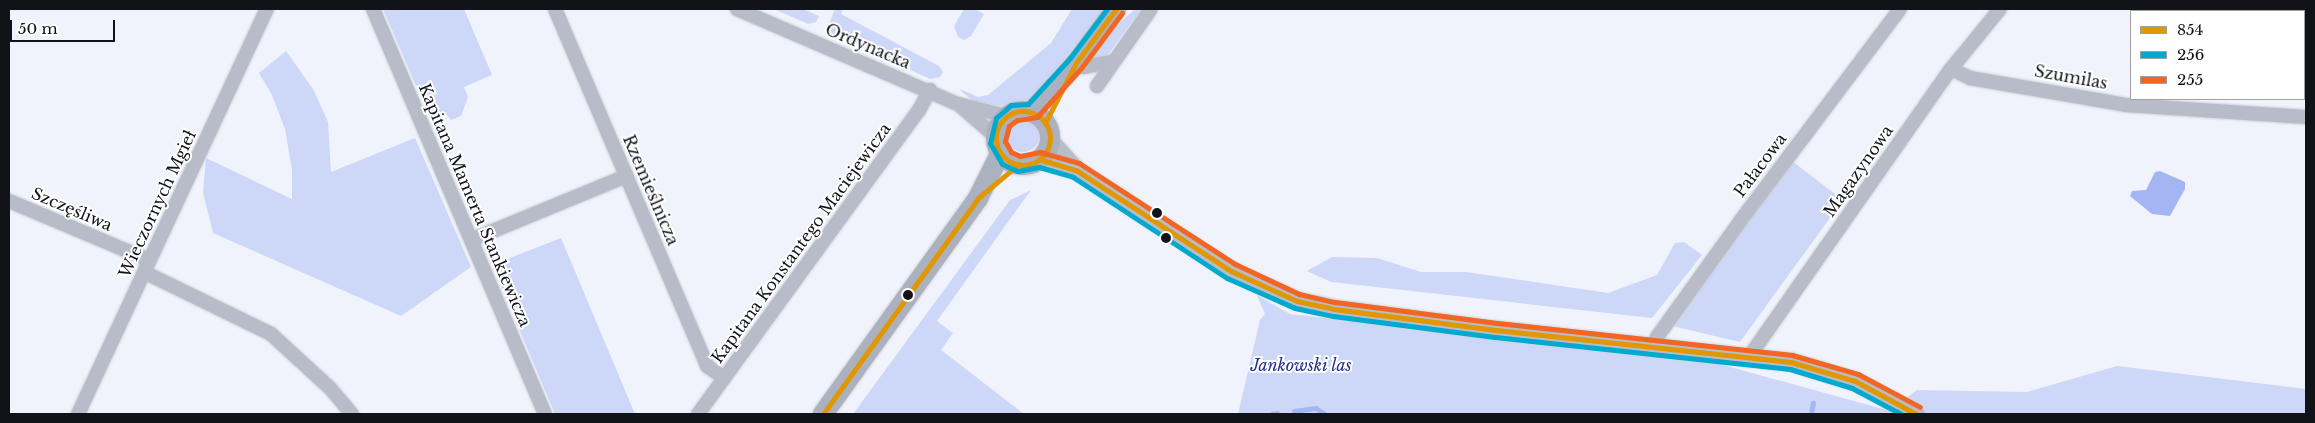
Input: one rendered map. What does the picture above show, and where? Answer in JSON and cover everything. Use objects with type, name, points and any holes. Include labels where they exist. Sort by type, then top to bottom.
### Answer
[{"type":"main road","points":[[978,198],[1019,164],[1039,159],[1042,125],[1076,63],[1116,9]]},
{"type":"main road","points":[[823,414],[978,198],[999,145],[1007,116],[1022,111],[1042,125]]},
{"type":"main road","points":[[999,145],[1019,164]]},
{"type":"street","name":"Wieczornych Mgieł","points":[[78,414],[268,9]]},
{"type":"street","name":"Kapitana Mamerta Stankiewicza","points":[[373,9],[545,414]]},
{"type":"street","name":"Rzemieślnicza","points":[[555,9],[707,366],[724,378]]},
{"type":"street","name":"Ordynacka","points":[[737,9],[930,90],[958,104],[1007,116]]},
{"type":"street","points":[[1097,86],[1151,9]]},
{"type":"street","name":"Pałacowa","points":[[1655,346],[1657,337],[1740,220],[1900,9]]},
{"type":"street","name":"Magazynowa","points":[[1749,357],[1952,69],[2000,9]]},
{"type":"street","points":[[1076,63],[1083,68],[1112,62]]},
{"type":"street","name":"Szumilas","points":[[1952,69],[1970,78],[2126,104],[2306,117]]},
{"type":"street","name":"Kapitana Konstantego Maciejewicza","points":[[698,414],[919,110],[930,90]]},
{"type":"street","name":"Ordynacka","points":[[958,104],[999,145]]},
{"type":"street","points":[[1042,125],[1076,170]]},
{"type":"street","points":[[1039,159],[1076,170],[1231,271],[1297,301],[1334,309],[1496,330],[1749,357],[1828,372],[1855,381],[1916,414]]},
{"type":"street","points":[[471,240],[626,176]]},
{"type":"street","name":"Szczęśliwa","points":[[9,201],[147,266],[271,334],[330,388],[352,414]]},
{"type":"green space","points":[[383,9],[464,9],[492,75],[464,87],[468,97],[461,116],[451,120],[445,113],[429,116]]},
{"type":"green space","points":[[774,9],[803,9],[819,16],[816,22],[808,24]]},
{"type":"green space","points":[[835,9],[843,9],[841,14],[939,66],[943,72],[940,77],[930,79],[830,33],[828,26]]},
{"type":"green space","points":[[964,9],[975,9],[984,14],[971,36],[964,40],[958,37],[954,26]]},
{"type":"green space","points":[[1072,9],[1104,9],[1049,83],[1033,99],[999,106],[972,100],[962,92],[960,89],[978,97],[988,95],[1051,43]]},
{"type":"green space","points":[[1135,9],[1142,9],[1106,57],[1091,61],[1088,58],[1102,39]]},
{"type":"green space","points":[[286,51],[313,89],[328,122],[331,172],[415,138],[471,267],[401,316],[213,233],[203,193],[206,158],[292,199],[292,170],[285,129],[272,95],[259,73]]},
{"type":"green space","points":[[1023,120],[1034,125],[1039,136],[1034,147],[1023,152],[1012,147],[1007,136],[1012,125]]},
{"type":"green space","points":[[1792,161],[1843,200],[1740,342],[1668,325]]},
{"type":"green space","points":[[1031,190],[937,321],[953,333],[941,350],[1024,414],[853,414],[1010,200]]},
{"type":"green space","points":[[561,238],[635,414],[555,414],[492,265]]},
{"type":"green space","points":[[1684,242],[1702,255],[1652,318],[1331,282],[1307,271],[1332,257],[1377,258],[1421,272],[1466,272],[1608,293],[1657,275],[1675,243]]},
{"type":"green space","name":"Jankowski las","points":[[1257,295],[1290,314],[1705,360],[1890,411],[1917,390],[2027,392],[2117,366],[2306,389],[2306,414],[1238,414],[1260,320],[1265,314]]},
{"type":"water","points":[[2160,171],[2185,182],[2185,189],[2170,216],[2152,214],[2130,196],[2132,191],[2146,190],[2155,172]]},
{"type":"waterway","points":[[1811,414],[1813,403]]},
{"type":"waterway","points":[[1294,411],[1316,408],[1325,414]]},
{"type":"waterway","points":[[1272,414],[1277,413]]},
{"type":"transit line","name":"256","points":[[1107,9],[1070,58],[1028,104],[1011,105],[996,118],[990,143],[1002,164],[1018,171],[1039,167],[1073,177],[1227,278],[1295,308],[1333,316],[1495,337],[1790,369],[1852,388],[1901,414]]},
{"type":"transit line","name":"854","points":[[1045,123],[1076,63],[1116,9]]},
{"type":"transit line","name":"255","points":[[1122,13],[1082,67],[1037,117],[1017,120],[1009,126],[1005,141],[1011,152],[1020,156],[1040,152],[1079,163],[1235,264],[1299,294],[1335,302],[1497,323],[1792,355],[1858,374],[1920,407]]},
{"type":"transit line","name":"854","points":[[1023,111],[1033,113],[1042,119],[1048,128],[1050,138],[1048,148],[1042,157],[1033,163],[1023,165],[1013,163],[1004,157],[998,148],[996,138],[998,128],[1004,119],[1013,113],[1023,111]]},
{"type":"transit line","name":"854","points":[[1039,159],[1076,170],[1231,271],[1297,301],[1334,309],[1496,330],[1791,362],[1855,381],[1916,414]]},
{"type":"transit line","name":"854","points":[[823,414],[978,198],[1019,164]]}]
